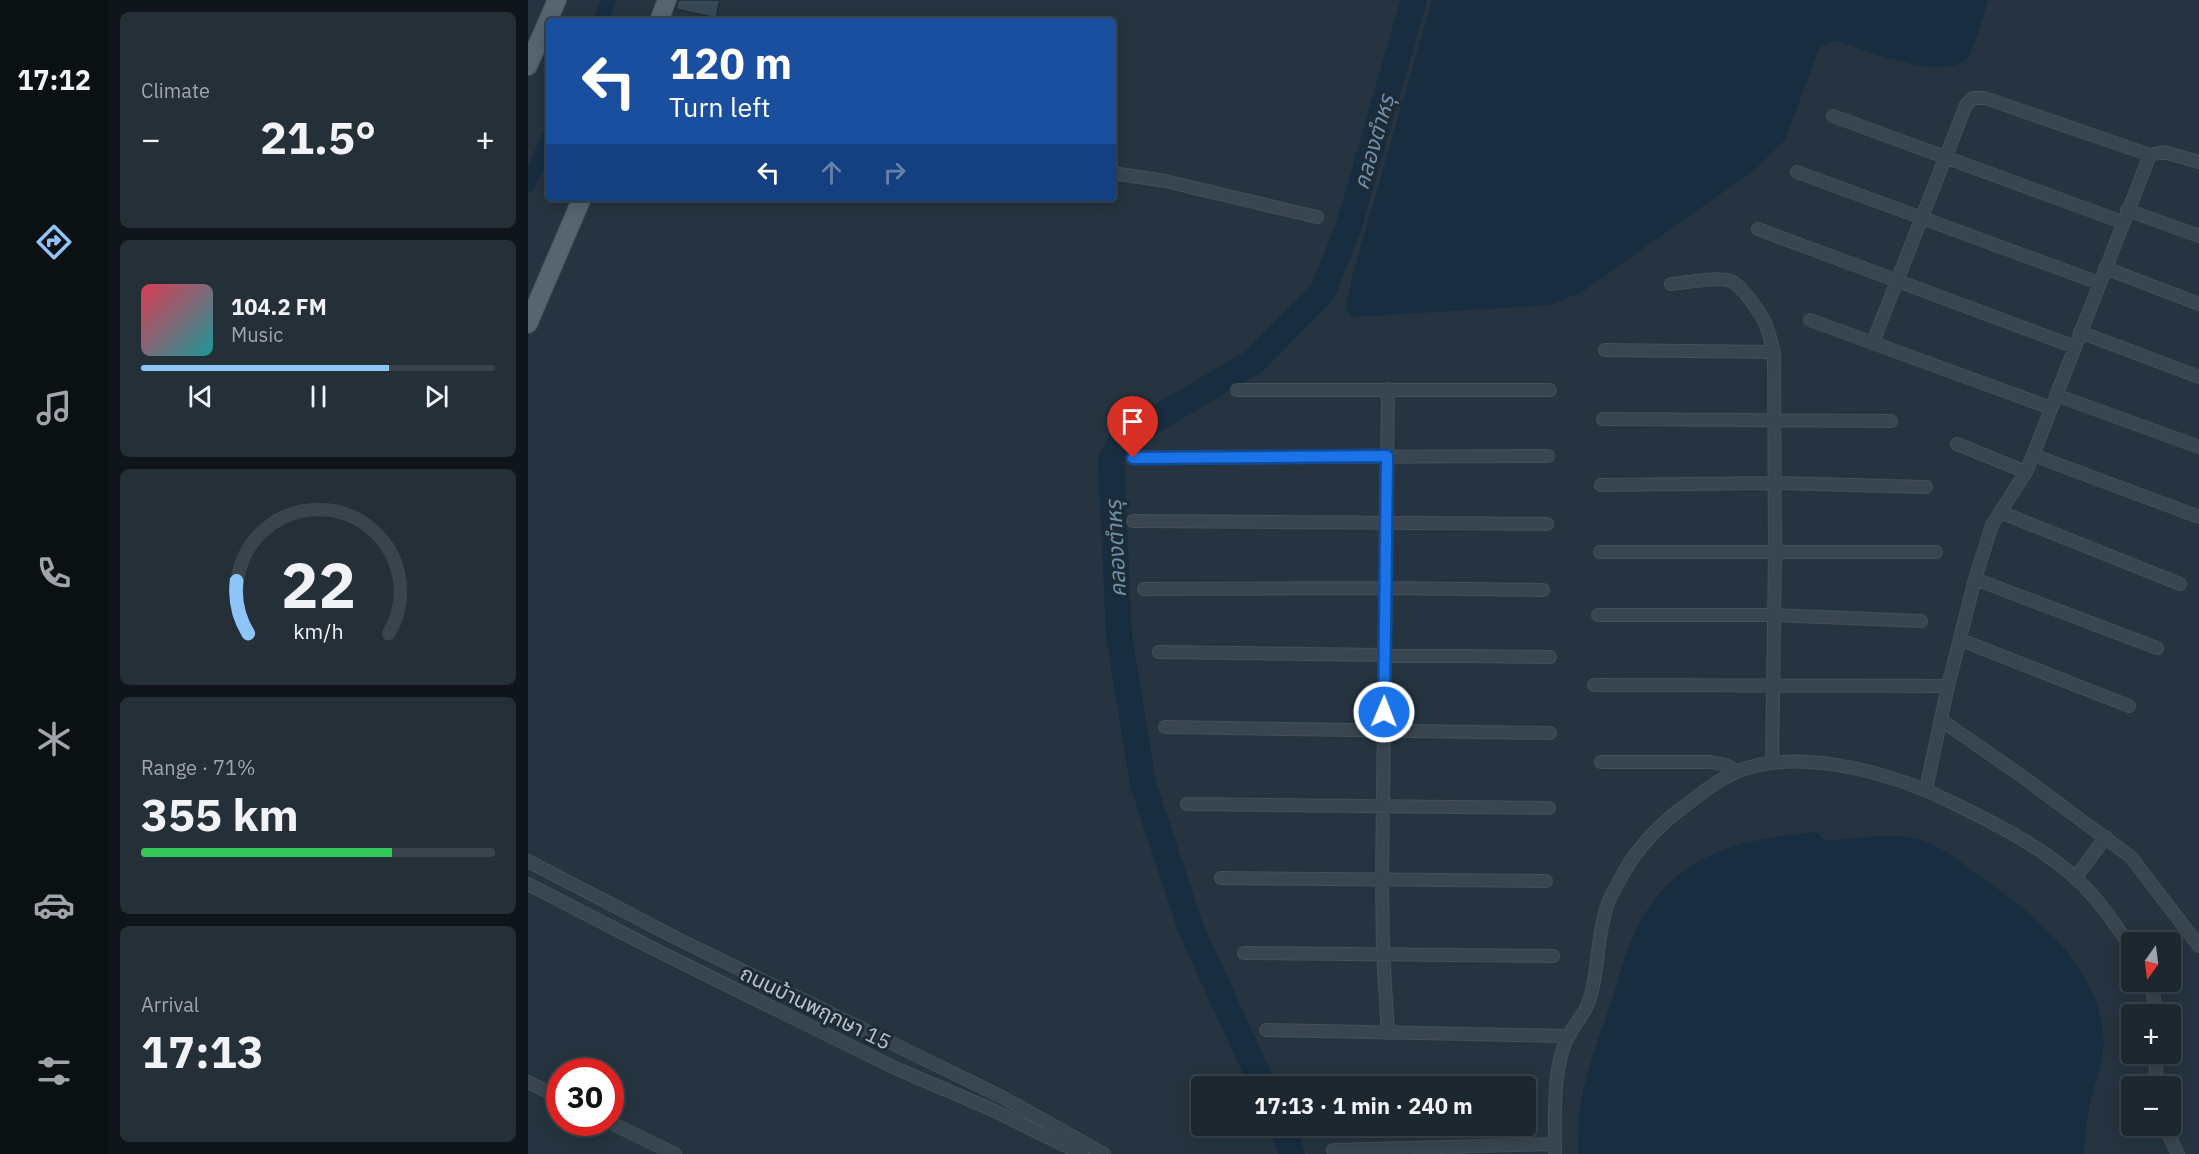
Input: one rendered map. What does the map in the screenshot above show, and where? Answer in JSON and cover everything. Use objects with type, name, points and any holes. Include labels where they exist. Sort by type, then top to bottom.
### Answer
[{"type":"main road","points":[[549,18],[557,0]]},
{"type":"main road","points":[[660,18],[667,0]]},
{"type":"main road","points":[[528,66],[546,25]]},
{"type":"main road","points":[[528,324],[581,201]]},
{"type":"street","points":[[1873,342],[1966,105],[1973,98],[1985,98],[2150,155],[2164,152],[2199,162]]},
{"type":"street","points":[[1833,116],[2122,222]]},
{"type":"street","points":[[1926,789],[1948,686],[1975,579],[1992,525],[2026,472],[2150,155]]},
{"type":"street","points":[[1797,172],[2099,283]]},
{"type":"street","points":[[1116,173],[1165,181],[1317,216]]},
{"type":"street","points":[[2127,210],[2199,236]]},
{"type":"street","points":[[1758,229],[2075,347]]},
{"type":"street","points":[[2105,268],[2199,304]]},
{"type":"street","points":[[1671,284],[1722,280],[1732,282],[1743,292],[1764,320],[1774,352],[1775,553],[1772,763]]},
{"type":"street","points":[[1810,320],[2051,408]]},
{"type":"street","points":[[2080,332],[2199,376]]},
{"type":"street","points":[[1605,350],[1774,352]]},
{"type":"street","points":[[1388,389],[1382,880],[1383,953],[1388,1033]]},
{"type":"street","points":[[1237,390],[1550,390]]},
{"type":"street","points":[[2056,395],[2199,447]]},
{"type":"street","points":[[1603,419],[1891,421]]},
{"type":"street","points":[[1957,444],[2026,472]]},
{"type":"street","points":[[2033,455],[2199,517]]},
{"type":"street","points":[[1133,458],[1548,456]]},
{"type":"street","points":[[1601,485],[1774,483],[1926,487]]},
{"type":"street","points":[[2000,512],[2181,584]]},
{"type":"street","points":[[1133,521],[1547,524]]},
{"type":"street","points":[[1600,552],[1936,552]]},
{"type":"street","points":[[1975,579],[2157,648]]},
{"type":"street","points":[[1144,589],[1543,590]]},
{"type":"street","points":[[1598,615],[1774,615],[1921,621]]},
{"type":"street","points":[[1961,640],[2129,706]]},
{"type":"street","points":[[1159,652],[1550,657]]},
{"type":"street","points":[[1594,685],[1948,686]]},
{"type":"street","points":[[1941,720],[2131,857],[2199,946]]},
{"type":"street","points":[[1165,727],[1550,733]]},
{"type":"street","points":[[1601,762],[1711,762],[1726,765],[1737,772]]},
{"type":"street","points":[[1333,1150],[1555,1149],[1557,1084],[1562,1055],[1568,1036],[1579,1023],[1590,1000],[1604,915],[1618,882],[1640,846],[1665,820],[1706,790],[1737,772],[1772,763],[1813,763],[1855,768],[1926,789],[1986,819],[2046,854],[2082,885],[2121,933]]},
{"type":"street","points":[[1187,804],[1549,808]]},
{"type":"street","points":[[2074,878],[2106,837]]},
{"type":"street","name":"ถนนบ้านพฤกษา 15","points":[[528,861],[676,938],[1002,1097],[1104,1154]]},
{"type":"street","points":[[1221,878],[1546,881]]},
{"type":"street","name":"ถนนบ้านพฤกษา 15","points":[[528,884],[895,1068],[993,1110],[1083,1154]]},
{"type":"street","points":[[668,956],[676,938]]},
{"type":"street","points":[[1244,953],[1553,956]]},
{"type":"street","points":[[1266,1030],[1568,1036]]},
{"type":"street","points":[[528,1082],[546,1091]]},
{"type":"street","points":[[993,1110],[1002,1097]]},
{"type":"street","points":[[624,1129],[675,1154]]},
{"type":"street","points":[[2169,1136],[2178,1154]]},
{"type":"water","points":[[1432,0],[1988,0],[1970,54],[1957,64],[1941,67],[1923,66],[1834,40],[1819,48],[1785,140],[1757,168],[1582,292],[1549,305],[1352,317],[1346,308],[1353,273]]},
{"type":"water","points":[[1817,832],[1824,840],[1902,836],[1934,845],[1947,852],[2018,905],[2058,941],[2088,984],[2098,1007],[2103,1033],[2102,1059],[2088,1113],[2084,1154],[1578,1154],[1580,1106],[1587,1075],[1627,951],[1649,908],[1667,886],[1687,869],[1709,856],[1760,840]]},
{"type":"building","points":[[678,0],[720,0],[716,18],[676,9]]},
{"type":"waterway","points":[[601,18],[609,0]]},
{"type":"waterway","name":"คลองตำหรุ","points":[[1258,1076],[1191,929],[1143,784],[1119,635],[1111,460],[1122,439],[1253,362],[1323,291],[1348,229],[1414,0]]},
{"type":"waterway","points":[[528,185],[546,144]]},
{"type":"waterway","name":"คลองตำหรุ","points":[[1285,1136],[1292,1154]]},
{"type":"route","points":[[1133,458],[1387,456],[1384,712]]}]
